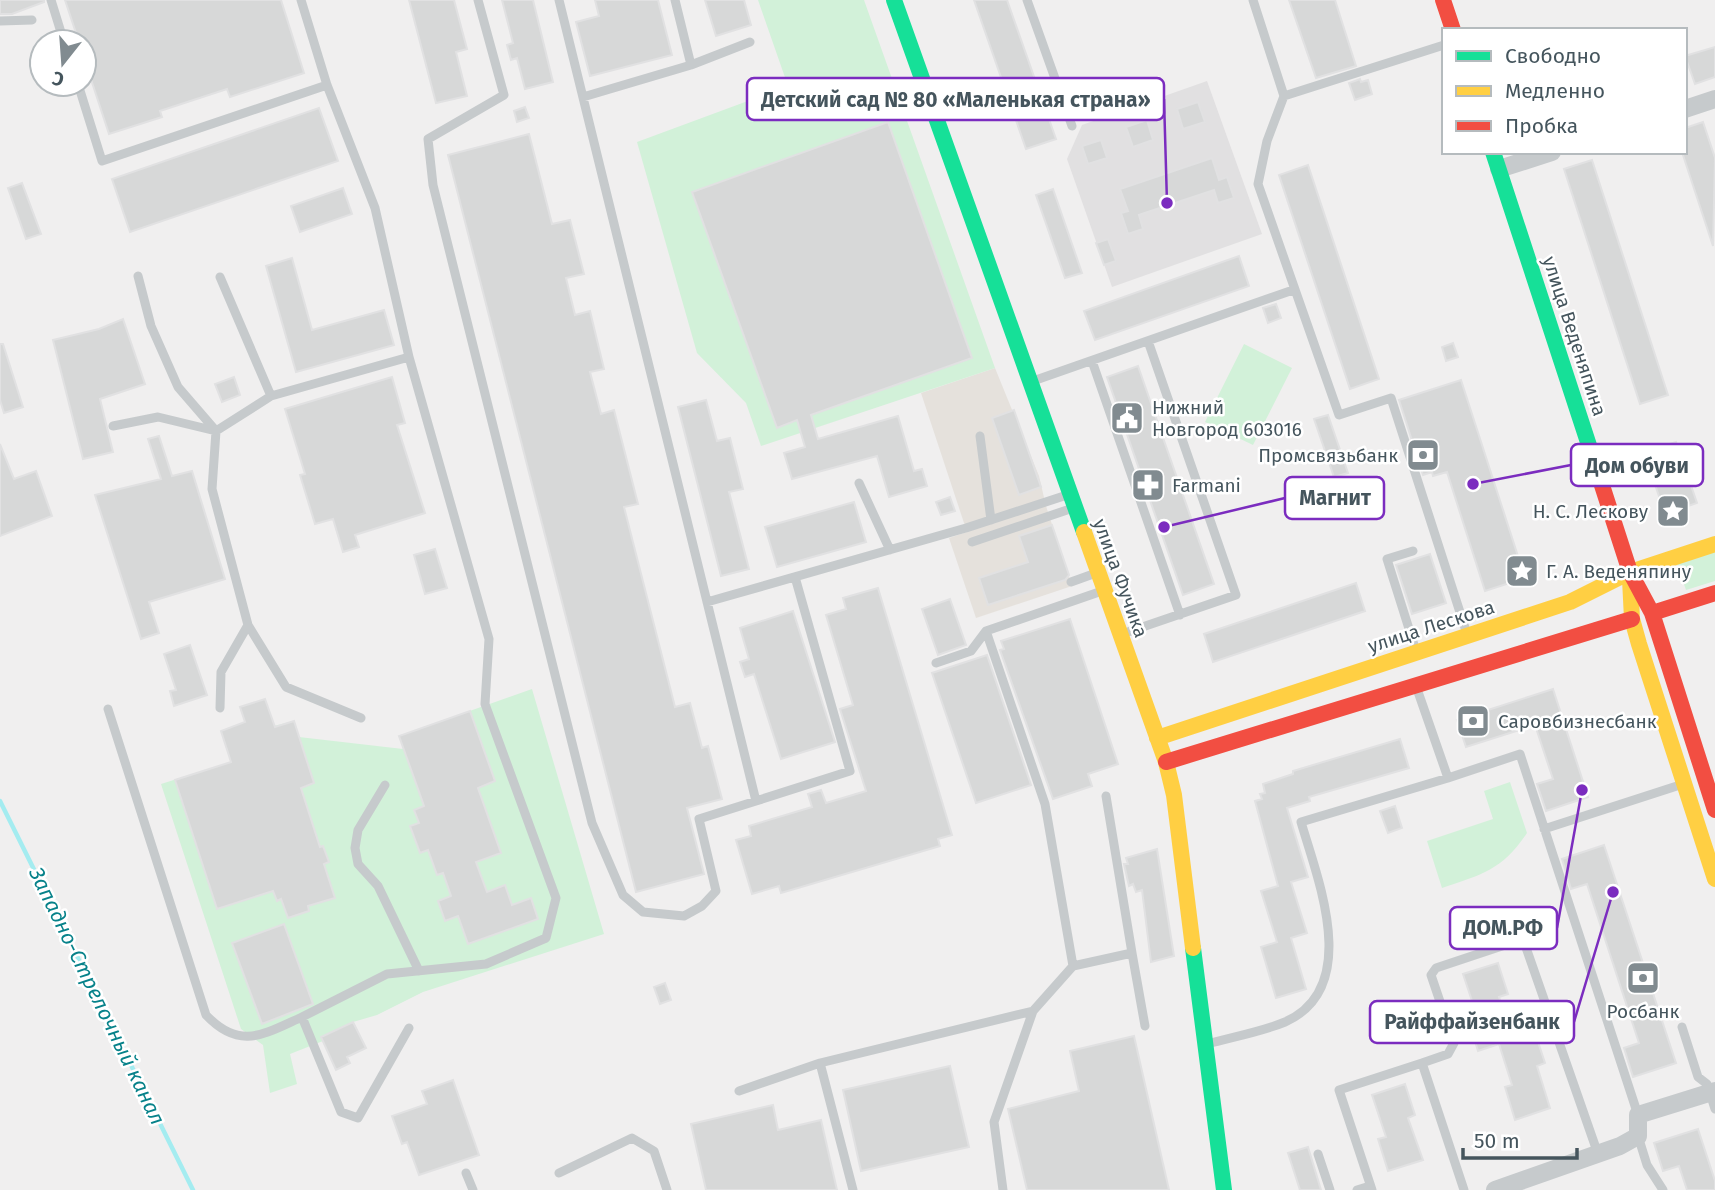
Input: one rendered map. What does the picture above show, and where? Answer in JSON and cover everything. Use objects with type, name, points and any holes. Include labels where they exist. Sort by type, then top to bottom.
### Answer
[{"type":"street","name":"улица Фучика","points":[[894,0],[1028,383],[1166,762],[1174,795],[1224,1190]]},
{"type":"street","points":[[1443,0],[1452,28]]},
{"type":"street","points":[[1687,108],[1715,100]]},
{"type":"street","points":[[1496,161],[1540,154]]},
{"type":"street","name":"улица Веденяпина","points":[[1496,161],[1630,572],[1652,613],[1715,810]]},
{"type":"street","name":"улица Лескова","points":[[1157,738],[1570,601],[1630,572],[1715,544]]},
{"type":"street","name":"улица Веденяпина","points":[[1630,572],[1632,619],[1715,879]]},
{"type":"street","points":[[1166,762],[1715,593]]},
{"type":"street","points":[[1495,1190],[1598,1154],[1638,1136],[1638,1115],[1713,1097]]},
{"type":"lane","points":[[51,0],[60,28]]},
{"type":"lane","points":[[108,709],[206,1016],[227,1032],[243,1037],[258,1037],[387,974],[486,964],[545,938],[556,898],[485,704],[489,639],[409,357],[375,208],[327,85],[301,0]]},
{"type":"lane","points":[[478,0],[504,95],[428,139],[433,185],[592,823],[623,895],[643,912],[684,916],[702,906],[716,891],[699,819],[850,771],[795,577]]},
{"type":"lane","points":[[559,0],[756,801]]},
{"type":"lane","points":[[675,0],[691,65]]},
{"type":"lane","points":[[1027,0],[1072,126]]},
{"type":"lane","points":[[1253,0],[1284,96],[1266,141],[1258,184],[1293,290],[1339,415],[1391,398],[1468,636]]},
{"type":"lane","points":[[0,21],[32,20]]},
{"type":"lane","points":[[583,97],[691,65],[750,42]]},
{"type":"lane","points":[[1284,96],[1442,46]]},
{"type":"lane","points":[[82,98],[102,161],[327,85]]},
{"type":"lane","points":[[138,276],[151,326],[178,387],[216,431],[212,489],[247,625],[286,687],[362,718]]},
{"type":"lane","points":[[220,277],[271,396]]},
{"type":"lane","points":[[1028,383],[1293,290]]},
{"type":"lane","points":[[1120,635],[1236,595],[1148,341]]},
{"type":"lane","points":[[113,426],[158,417],[216,431],[271,396],[409,357]]},
{"type":"lane","points":[[1092,361],[1180,615]]},
{"type":"lane","points":[[980,436],[990,520]]},
{"type":"lane","points":[[859,483],[890,550]]},
{"type":"lane","points":[[707,602],[990,520],[1071,501]]},
{"type":"lane","points":[[972,542],[1071,501]]},
{"type":"lane","points":[[1413,551],[1387,559],[1416,653]]},
{"type":"lane","points":[[1071,582],[1097,573]]},
{"type":"lane","points":[[936,663],[971,651],[986,631],[1103,591]]},
{"type":"lane","points":[[220,708],[221,672],[247,625]]},
{"type":"lane","points":[[986,631],[1045,804],[1073,966]]},
{"type":"lane","points":[[1416,685],[1448,778]]},
{"type":"lane","points":[[1204,1045],[1285,1021],[1317,998],[1327,979],[1327,911],[1301,822],[1520,754],[1638,1115]]},
{"type":"lane","points":[[1544,829],[1685,783]]},
{"type":"lane","points":[[385,785],[358,830],[355,848],[358,864],[378,886],[419,971]]},
{"type":"lane","points":[[1106,796],[1145,1026]]},
{"type":"lane","points":[[1357,1190],[1371,1188],[1339,1090],[1448,1054],[1454,1043],[1431,975],[1436,968],[1523,939],[1598,1154]]},
{"type":"lane","points":[[1003,1190],[994,1122],[1033,1011],[1073,966],[1132,953]]},
{"type":"lane","points":[[739,1091],[820,1063],[1033,1011]]},
{"type":"lane","points":[[302,1017],[341,1112],[358,1118],[409,1028]]},
{"type":"lane","points":[[1682,1027],[1698,1077],[1707,1084],[1713,1097]]},
{"type":"lane","points":[[820,1063],[853,1190]]},
{"type":"lane","points":[[1422,1063],[1464,1190]]},
{"type":"lane","points":[[1638,1136],[1647,1165],[1663,1190]]},
{"type":"lane","points":[[559,1173],[632,1138],[654,1151],[667,1190]]},
{"type":"lane","points":[[1318,1154],[1330,1190]]},
{"type":"lane","points":[[466,1173],[473,1190]]},
{"type":"shaded area","points":[[1207,81],[1262,234],[1112,287],[1067,159],[1082,125]]},
{"type":"shaded area","points":[[995,368],[1039,476],[1072,586],[976,618],[949,538],[967,532],[921,393]]},
{"type":"green space","points":[[758,0],[864,0],[995,368],[761,446],[746,403],[697,353],[637,142],[788,86]]},
{"type":"green space","points":[[1244,344],[1292,368],[1253,445],[1205,422]]},
{"type":"green space","points":[[1715,551],[1715,581],[1686,590],[1677,564]]},
{"type":"green space","points":[[532,689],[604,934],[423,992],[377,1015],[353,1022],[321,1037],[323,1041],[290,1054],[297,1084],[270,1093],[263,1045],[241,1029],[161,784],[231,762],[254,750],[240,707],[265,699],[274,726],[294,721],[299,737],[403,749],[399,736]]},
{"type":"green space","points":[[1510,782],[1527,833],[1500,863],[1469,879],[1442,888],[1427,841],[1493,819],[1484,791]]},
{"type":"building","points":[[0,0],[44,2],[12,14],[0,14]]},
{"type":"building","points":[[65,0],[281,0],[304,73],[230,97],[227,89],[160,111],[162,117],[109,134],[97,98],[98,28],[74,28]]},
{"type":"building","points":[[409,0],[454,0],[467,49],[456,52],[467,96],[436,103]]},
{"type":"building","points":[[502,0],[533,0],[553,82],[525,89],[517,58],[511,60],[507,45],[513,43]]},
{"type":"building","points":[[595,0],[658,0],[672,55],[590,76],[576,22],[599,16]]},
{"type":"building","points":[[705,0],[744,0],[751,25],[716,36]]},
{"type":"building","points":[[974,0],[1007,0],[1056,139],[1026,149]]},
{"type":"building","points":[[1289,0],[1335,0],[1356,66],[1316,78]]},
{"type":"building","points":[[1715,47],[1715,77],[1695,84],[1687,55]]},
{"type":"building","points":[[1360,79],[1361,82],[1368,80],[1372,94],[1355,100],[1349,83]]},
{"type":"building","points":[[1198,102],[1205,122],[1183,129],[1177,109]]},
{"type":"building","points":[[525,107],[529,118],[517,122],[514,111]]},
{"type":"building","points":[[319,108],[338,161],[130,232],[112,179]]},
{"type":"building","points":[[1147,120],[1153,140],[1133,147],[1126,127]]},
{"type":"building","points":[[888,122],[972,358],[811,415],[818,439],[898,416],[914,471],[922,469],[927,486],[889,497],[877,456],[792,479],[784,453],[805,447],[797,420],[777,428],[692,192]]},
{"type":"building","points":[[1703,122],[1715,158],[1713,246],[1683,154],[1687,154],[1687,127]]},
{"type":"building","points":[[529,134],[552,224],[570,220],[584,274],[566,278],[575,315],[590,311],[604,369],[590,372],[601,414],[614,410],[638,504],[624,507],[675,707],[690,703],[702,748],[708,746],[722,799],[687,808],[704,874],[636,892],[448,155]]},
{"type":"building","points":[[1101,140],[1107,158],[1088,164],[1082,146]]},
{"type":"building","points":[[1212,158],[1219,180],[1227,177],[1234,198],[1218,203],[1214,190],[1139,215],[1143,229],[1128,234],[1121,213],[1128,211],[1120,189]]},
{"type":"building","points":[[1592,160],[1668,395],[1640,404],[1564,169]]},
{"type":"building","points":[[1308,165],[1379,379],[1350,389],[1279,175]]},
{"type":"building","points":[[22,183],[41,234],[26,239],[8,188]]},
{"type":"building","points":[[343,188],[352,214],[300,232],[291,206]]},
{"type":"building","points":[[1053,189],[1082,273],[1065,278],[1036,195]]},
{"type":"building","points":[[1108,239],[1116,261],[1104,265],[1096,243]]},
{"type":"building","points":[[1239,256],[1249,286],[1095,340],[1084,311]]},
{"type":"building","points":[[292,258],[312,330],[384,310],[394,345],[296,372],[266,266]]},
{"type":"building","points":[[1276,304],[1281,318],[1268,323],[1263,308]]},
{"type":"building","points":[[123,319],[145,384],[100,399],[113,452],[83,459],[53,340],[99,329]]},
{"type":"building","points":[[1453,343],[1458,357],[1446,361],[1442,347]]},
{"type":"building","points":[[0,344],[3,344],[23,407],[4,413],[0,400]]},
{"type":"building","points":[[1138,366],[1214,584],[1183,595],[1107,377]]},
{"type":"building","points":[[234,377],[240,395],[222,402],[215,384]]},
{"type":"building","points":[[392,377],[405,423],[397,425],[425,513],[355,535],[359,547],[343,552],[333,519],[315,524],[300,475],[305,474],[285,409]]},
{"type":"building","points":[[1461,380],[1525,578],[1485,591],[1447,472],[1433,476],[1432,472],[1423,475],[1399,400]]},
{"type":"building","points":[[706,400],[717,441],[730,438],[743,489],[729,492],[749,569],[721,576],[678,407]]},
{"type":"building","points":[[1014,410],[1041,487],[1019,495],[992,418]]},
{"type":"building","points":[[1328,415],[1348,473],[1334,477],[1314,419]]},
{"type":"building","points":[[159,436],[172,476],[192,471],[225,579],[149,602],[159,633],[141,639],[95,495],[161,479],[148,439]]},
{"type":"building","points":[[1676,442],[1697,503],[1665,514],[1644,452]]},
{"type":"building","points":[[0,444],[14,479],[36,471],[52,516],[0,536]]},
{"type":"building","points":[[950,497],[955,511],[941,515],[936,502]]},
{"type":"building","points":[[854,502],[866,542],[777,567],[765,527]]},
{"type":"building","points":[[1052,525],[1069,575],[1065,580],[988,605],[979,578],[1028,562],[1019,536]]},
{"type":"building","points":[[435,549],[447,588],[425,594],[414,555]]},
{"type":"building","points":[[1430,554],[1446,603],[1412,614],[1396,565]]},
{"type":"building","points":[[1356,583],[1365,611],[1213,662],[1204,634]]},
{"type":"building","points":[[878,588],[952,835],[938,839],[940,846],[781,893],[779,886],[752,894],[736,840],[751,836],[749,826],[812,807],[808,794],[821,790],[826,803],[866,791],[840,709],[853,705],[826,615],[846,609],[843,598]]},
{"type":"building","points":[[950,599],[966,645],[938,655],[922,609]]},
{"type":"building","points":[[793,611],[835,742],[781,759],[754,674],[745,677],[740,662],[749,659],[740,628]]},
{"type":"building","points":[[1070,619],[1118,764],[1088,774],[1092,786],[1053,799],[1000,650],[1004,649],[1001,641]]},
{"type":"building","points":[[190,645],[207,695],[174,706],[170,691],[176,690],[164,654]]},
{"type":"building","points":[[987,655],[1031,785],[976,803],[932,673]]},
{"type":"building","points":[[1553,689],[1588,797],[1546,811],[1537,784],[1553,779],[1535,725],[1466,747],[1457,720]]},
{"type":"building","points":[[265,699],[275,727],[294,721],[314,783],[301,788],[320,847],[323,846],[329,862],[324,864],[335,898],[308,906],[309,911],[288,918],[281,899],[277,901],[273,891],[217,909],[175,780],[231,762],[221,731],[245,722],[240,707]]},
{"type":"building","points":[[470,711],[495,781],[478,788],[501,853],[476,862],[487,892],[505,885],[512,905],[531,898],[538,919],[468,944],[458,916],[445,921],[438,901],[451,896],[443,873],[437,875],[428,850],[420,853],[410,826],[419,823],[414,810],[424,806],[399,736]]},
{"type":"building","points":[[1400,739],[1409,768],[1309,797],[1310,801],[1287,808],[1308,877],[1291,882],[1307,933],[1291,938],[1306,989],[1276,998],[1261,947],[1277,942],[1261,891],[1278,886],[1255,801],[1262,799],[1260,794],[1265,793],[1263,784],[1293,774],[1293,771]]},
{"type":"building","points":[[1395,806],[1402,828],[1388,833],[1380,811]]},
{"type":"building","points":[[1604,845],[1676,1063],[1633,1077],[1624,1048],[1639,1043],[1587,884],[1571,889],[1562,859]]},
{"type":"building","points":[[1157,849],[1174,956],[1151,962],[1142,890],[1136,892],[1133,884],[1129,886],[1124,864],[1128,864],[1126,858]]},
{"type":"building","points":[[284,924],[313,1004],[262,1024],[232,943]]},
{"type":"building","points":[[1498,963],[1508,994],[1499,997],[1513,1040],[1535,1033],[1545,1063],[1537,1066],[1550,1108],[1515,1120],[1505,1087],[1512,1085],[1499,1044],[1478,1051],[1468,1019],[1477,1016],[1463,974]]},
{"type":"building","points":[[665,983],[671,1000],[660,1004],[654,987]]},
{"type":"building","points":[[353,1022],[366,1048],[347,1057],[350,1063],[336,1070],[321,1037]]},
{"type":"building","points":[[1134,1036],[1169,1190],[1027,1190],[1008,1109],[1079,1091],[1070,1051]]},
{"type":"building","points":[[950,1066],[969,1147],[861,1171],[843,1090]]},
{"type":"building","points":[[453,1080],[479,1155],[419,1175],[407,1142],[402,1144],[392,1116],[427,1104],[422,1091]]},
{"type":"building","points":[[1405,1084],[1415,1115],[1408,1118],[1423,1160],[1388,1171],[1378,1139],[1386,1137],[1372,1095]]},
{"type":"building","points":[[773,1105],[778,1130],[821,1120],[837,1190],[706,1190],[691,1124]]},
{"type":"building","points":[[1698,1129],[1715,1181],[1715,1190],[1687,1190],[1679,1166],[1663,1171],[1654,1143]]},
{"type":"building","points":[[1308,1147],[1321,1190],[1300,1190],[1288,1153]]},
{"type":"waterway","name":"Западно-Стрелочный канал","points":[[0,801],[193,1190]]},
{"type":"traffic: fast","points":[[894,0],[1084,532]]},
{"type":"traffic: fast","points":[[1494,154],[1599,476]]},
{"type":"traffic: fast","points":[[1193,948],[1224,1190]]},
{"type":"traffic: slow","points":[[1084,532],[1166,762],[1174,795],[1193,948]]},
{"type":"traffic: slow","points":[[1157,738],[1570,602],[1630,572],[1715,544]]},
{"type":"traffic: slow","points":[[1630,579],[1632,619],[1639,644],[1715,879]]},
{"type":"traffic: jam","points":[[1443,0],[1452,28]]},
{"type":"traffic: jam","points":[[1599,476],[1630,572],[1652,613],[1715,810]]},
{"type":"traffic: jam","points":[[1652,613],[1715,593]]},
{"type":"traffic: jam","points":[[1166,762],[1632,619]]},
{"type":"place","name":"Детский сад № 80 «Маленькая страна»","points":[[1167,203]]},
{"type":"place","name":"Нижний Новгород 603016","points":[[1127,418]]},
{"type":"place","name":"Промсвязьбанк","points":[[1423,455]]},
{"type":"place","name":"Дом обуви","points":[[1473,484]]},
{"type":"place","name":"Farmani","points":[[1148,485]]},
{"type":"place","name":"Н. С. Лескову","points":[[1673,511]]},
{"type":"place","name":"Магнит","points":[[1164,527]]},
{"type":"place","name":"Г. А. Веденяпину","points":[[1522,571]]},
{"type":"place","name":"Саровбизнесбанк","points":[[1473,721]]},
{"type":"place","name":"ДОМ.РФ","points":[[1582,790]]},
{"type":"place","name":"Райффайзенбанк","points":[[1613,892]]},
{"type":"place","name":"Росбанк","points":[[1643,978]]}]
